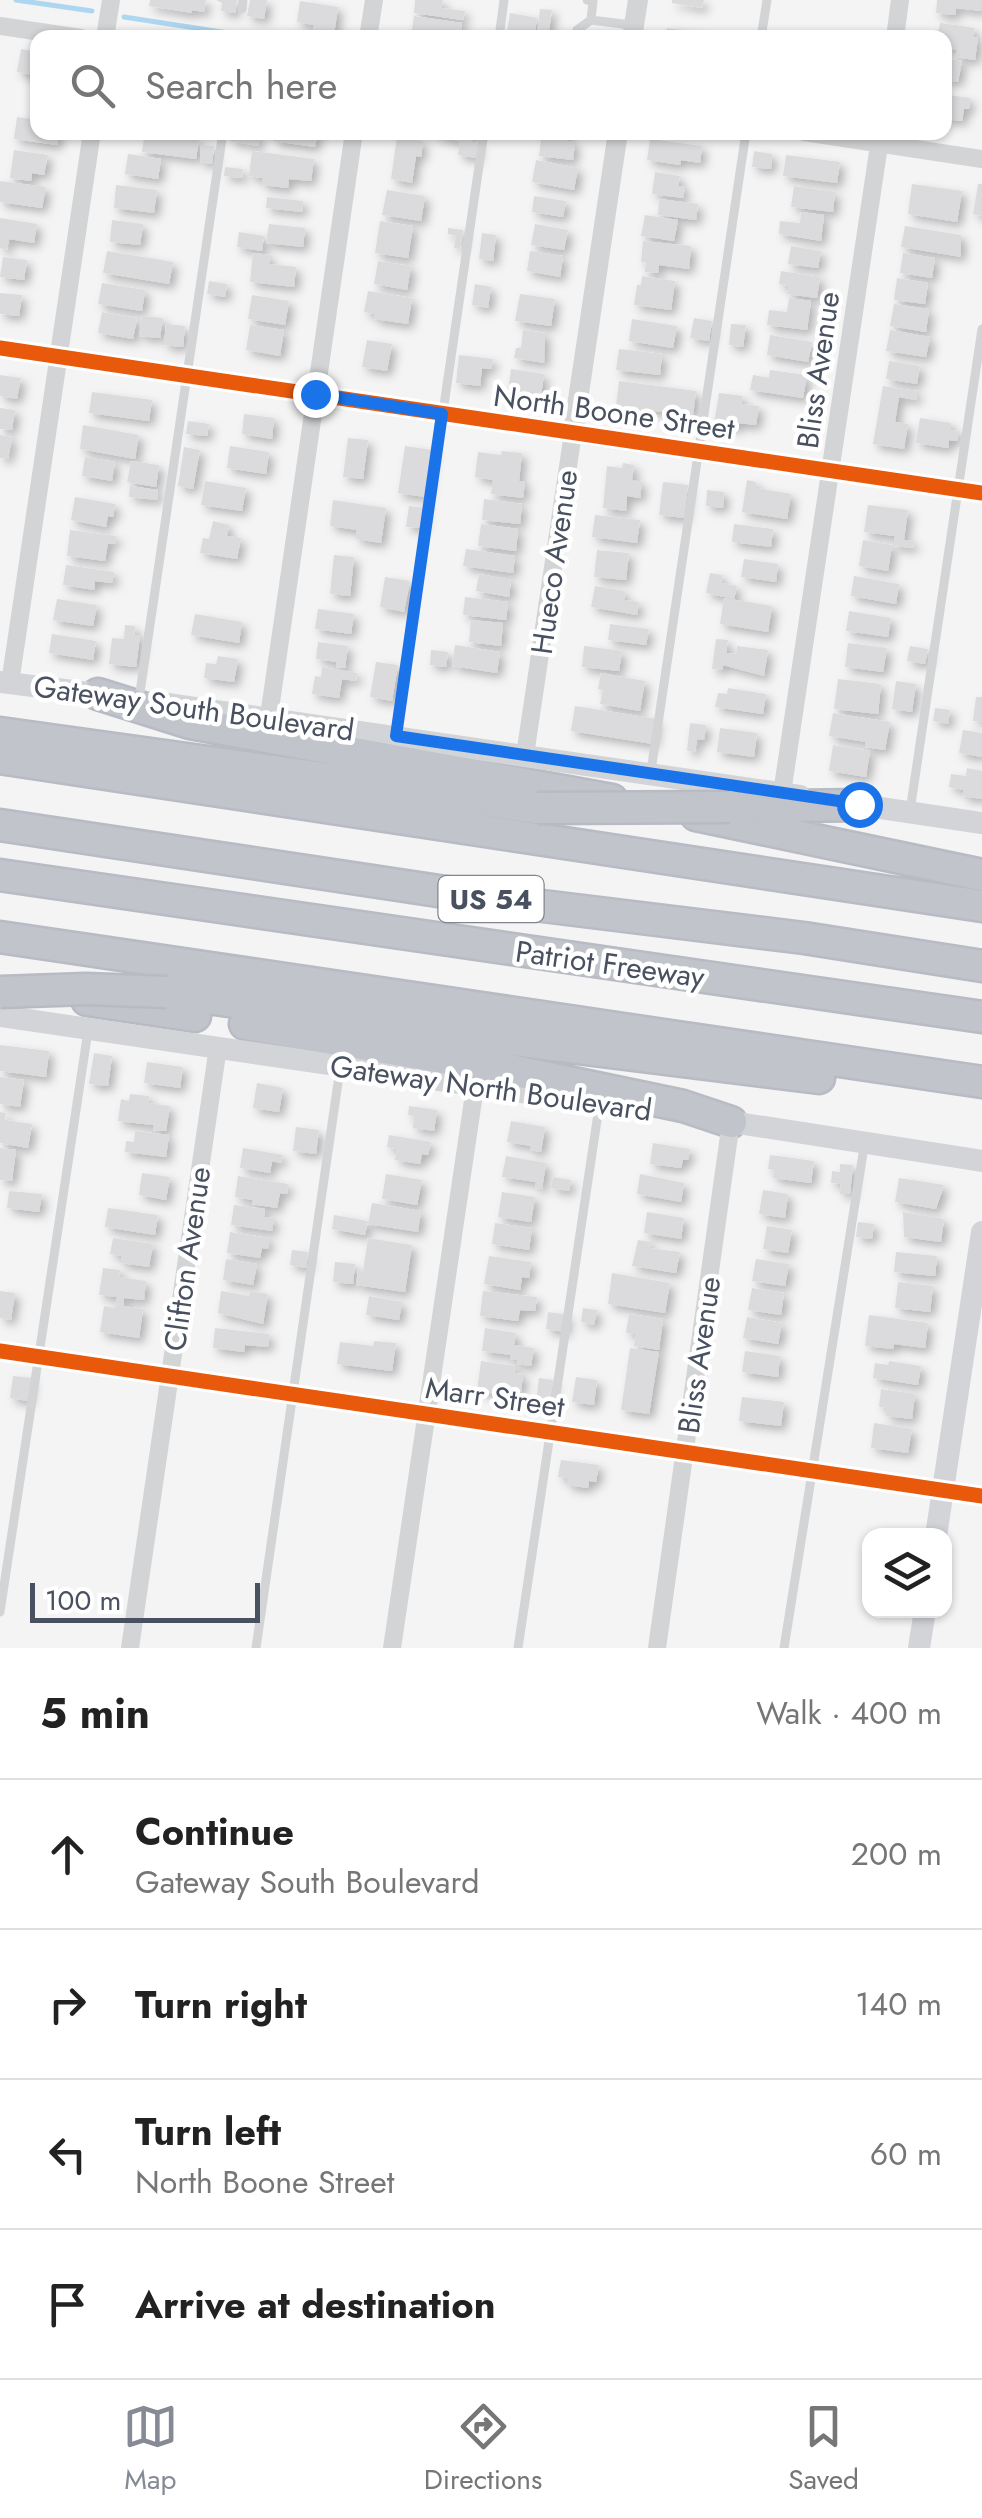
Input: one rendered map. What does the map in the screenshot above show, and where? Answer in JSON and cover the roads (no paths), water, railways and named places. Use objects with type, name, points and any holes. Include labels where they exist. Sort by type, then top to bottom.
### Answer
[{"type":"highway","points":[[98,694],[190,723],[760,826],[982,875]]},
{"type":"highway","points":[[0,733],[537,808],[859,804]]},
{"type":"highway","points":[[0,758],[982,906]]},
{"type":"highway","name":"Patriot Freeway","points":[[0,825],[518,903],[804,938],[982,966]]},
{"type":"highway","name":"Patriot Freeway","points":[[0,875],[982,1018]]},
{"type":"highway","points":[[0,936],[982,1082]]},
{"type":"highway","points":[[0,989],[168,992],[400,1026],[982,1098]]},
{"type":"highway","points":[[0,989],[462,1060],[683,1106],[731,1122]]},
{"type":"highway","points":[[852,999],[889,1017],[982,1031]]},
{"type":"main road","name":"Gateway South Boulevard","points":[[5,682],[269,716],[982,823]]},
{"type":"main road","name":"Gateway North Boulevard","points":[[0,1016],[982,1161]]},
{"type":"main road","points":[[937,1528],[982,1232]]},
{"type":"main road","points":[[919,1648],[924,1618]]},
{"type":"street","points":[[107,30],[111,0]]},
{"type":"street","points":[[369,30],[374,0]]},
{"type":"street","points":[[633,30],[638,0]]},
{"type":"street","points":[[896,30],[900,0]]},
{"type":"street","points":[[0,26],[30,30]]},
{"type":"street","points":[[5,682],[91,140]]},
{"type":"street","points":[[269,716],[353,140]]},
{"type":"street","name":"Hueco Avenue","points":[[525,755],[617,140]]},
{"type":"street","name":"Bliss Avenue","points":[[782,793],[880,140]]},
{"type":"street","points":[[890,140],[982,159]]},
{"type":"street","name":"North Boone Street","points":[[0,348],[982,493]]},
{"type":"street","name":"Clifton Avenue","points":[[130,1648],[218,1047]]},
{"type":"street","points":[[392,1648],[475,1086]]},
{"type":"street","name":"Bliss Avenue","points":[[656,1648],[731,1122]]},
{"type":"street","name":"Marr Street","points":[[0,1351],[982,1496]]},
{"type":"lane","points":[[499,30],[504,0]]},
{"type":"lane","points":[[577,30],[590,20],[593,1],[587,0]]},
{"type":"lane","points":[[762,30],[767,0]]},
{"type":"lane","points":[[590,20],[626,30]]},
{"type":"lane","points":[[138,699],[222,140]]},
{"type":"lane","points":[[396,736],[483,140]]},
{"type":"lane","points":[[651,774],[745,140]]},
{"type":"lane","points":[[910,812],[982,329]]},
{"type":"lane","points":[[0,1612],[88,1029]]},
{"type":"lane","points":[[256,1648],[340,1066]]},
{"type":"lane","points":[[518,1648],[600,1104]]},
{"type":"lane","points":[[784,1648],[864,1144]]},
{"type":"waterway","points":[[16,0],[92,11]]},
{"type":"waterway","points":[[124,17],[209,30]]}]
